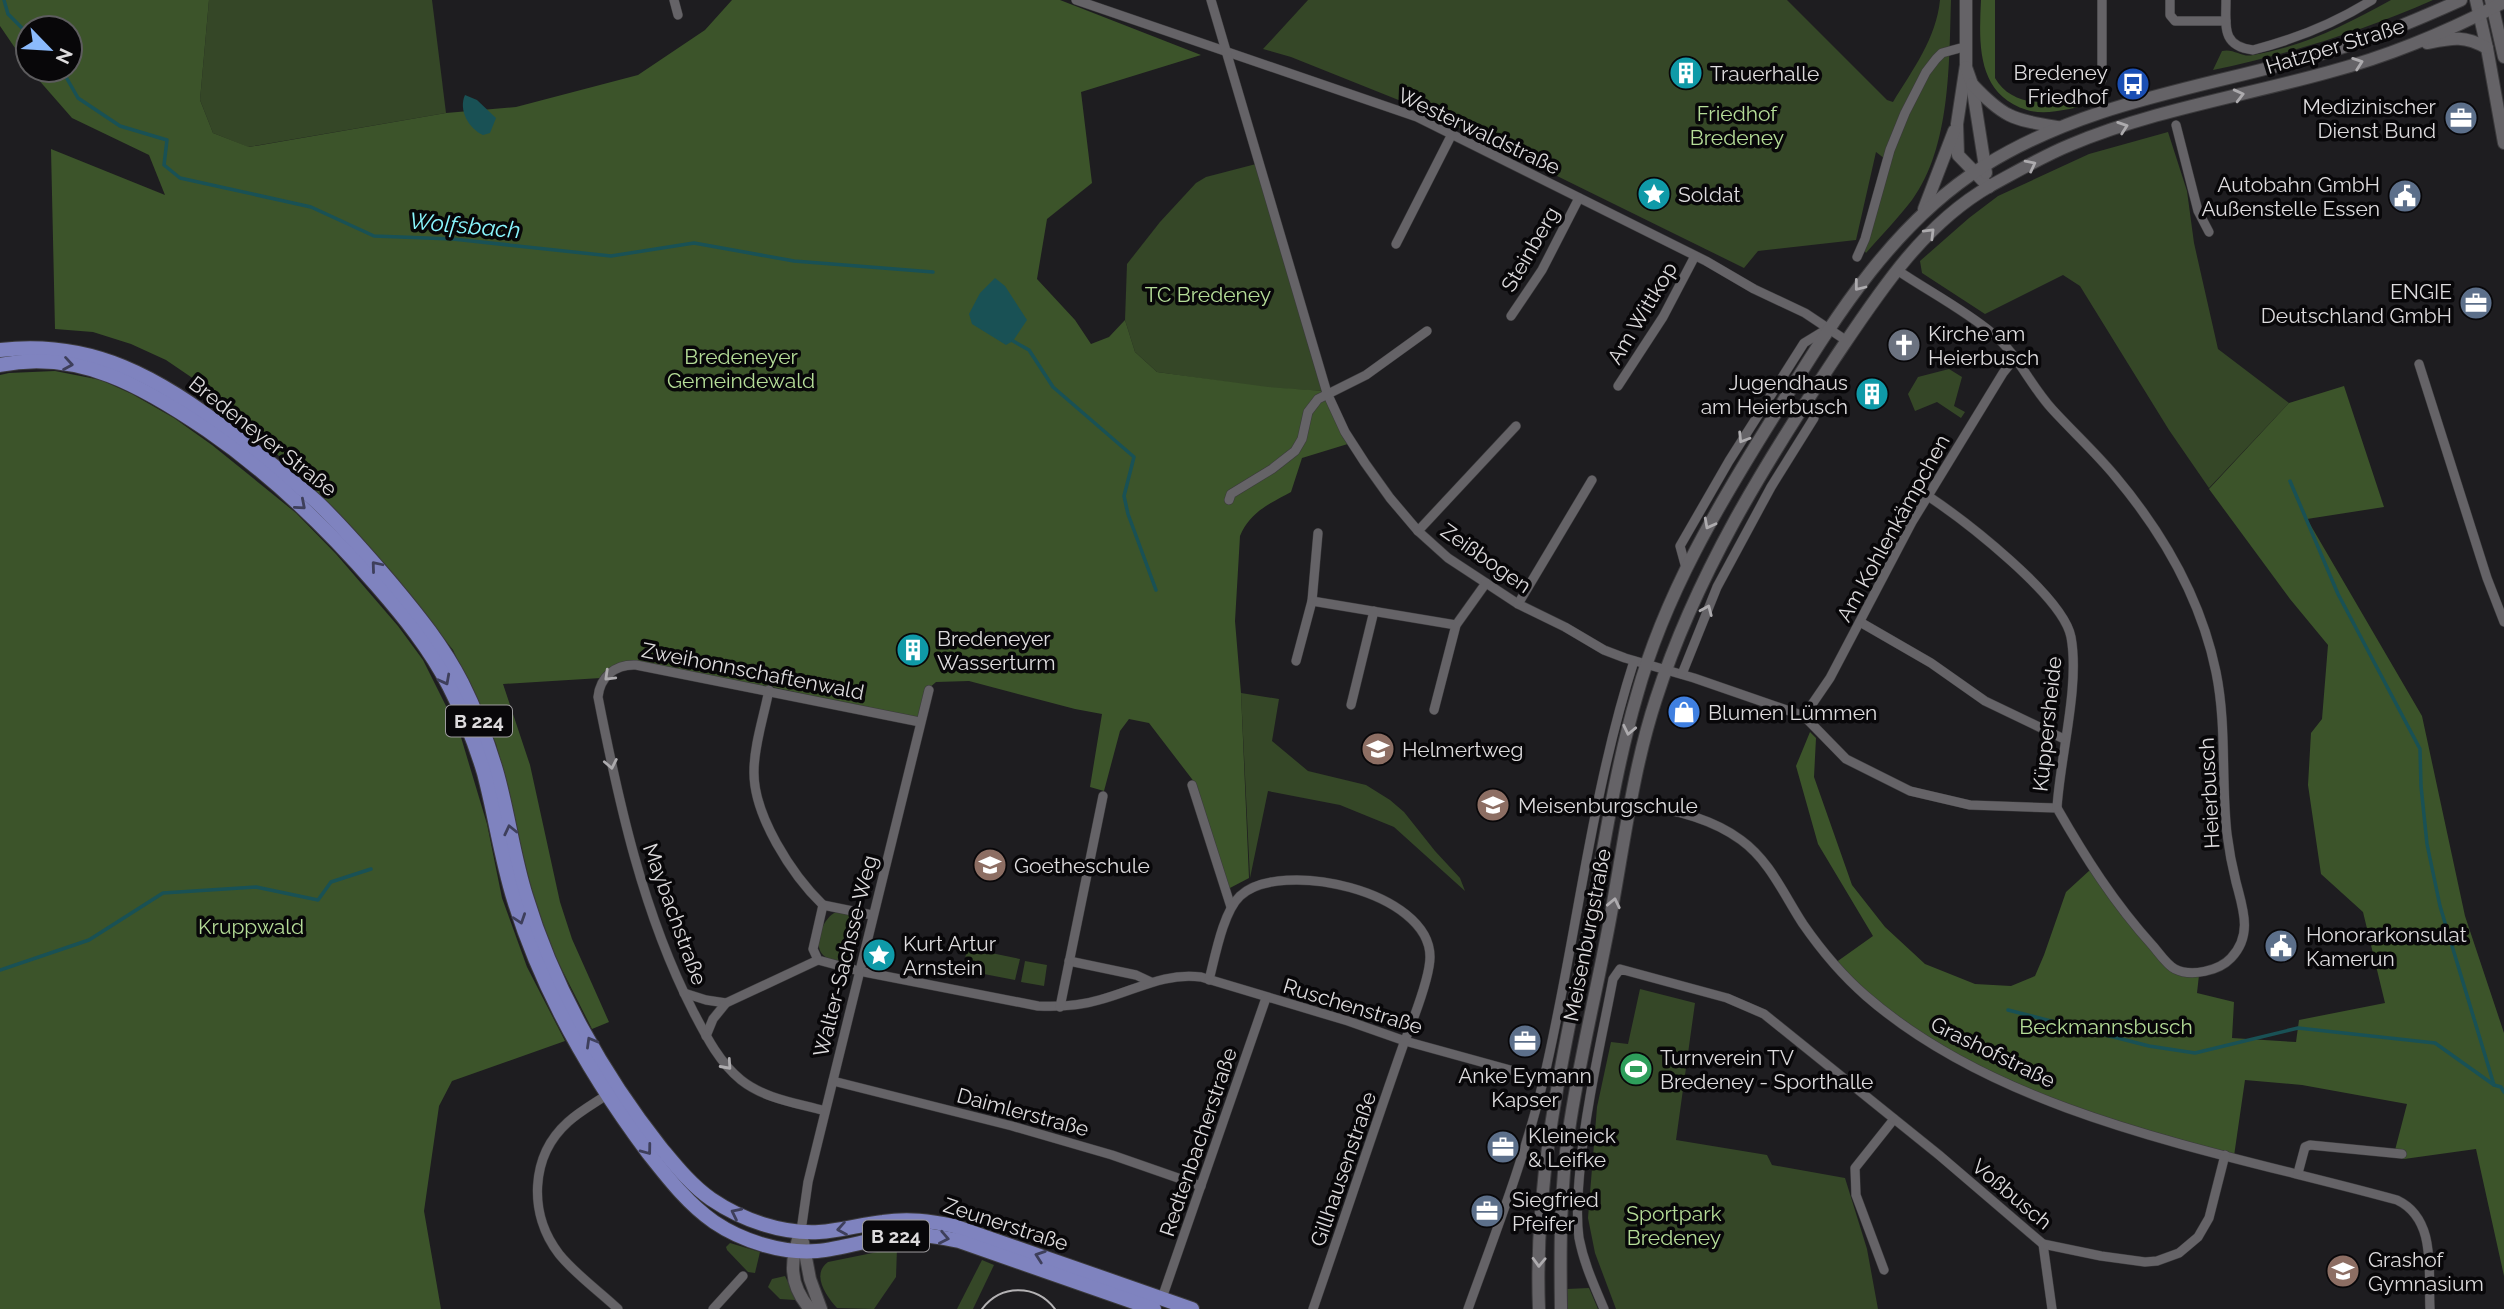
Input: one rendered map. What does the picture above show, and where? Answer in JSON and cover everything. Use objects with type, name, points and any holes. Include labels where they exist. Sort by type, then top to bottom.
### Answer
[{"type":"main road","points":[[1922,213],[1956,124],[1966,65],[1966,0]]},
{"type":"main road","name":"Hatzper Straße","points":[[1979,170],[2057,127],[2185,87],[2339,49],[2461,0]]},
{"type":"main road","points":[[2476,0],[2504,143]]},
{"type":"main road","points":[[2496,3],[2504,57]]},
{"type":"main road","name":"Hatzper Straße","points":[[1989,187],[2073,144],[2174,118],[2333,71],[2402,47],[2479,14],[2496,3]]},
{"type":"main road","points":[[2402,47],[2462,38],[2473,40],[2487,48]]},
{"type":"main road","points":[[1966,65],[1972,84],[1979,170]]},
{"type":"main road","points":[[1972,84],[1994,108],[2005,115],[2057,127]]},
{"type":"main road","points":[[1956,124],[1958,155],[1979,170],[1989,187]]},
{"type":"main road","name":"Meisenburgstraße","points":[[1539,1309],[1541,1215],[1549,1127],[1636,695],[1640,662],[1726,494],[1829,329],[1891,246],[1922,213],[1979,170]]},
{"type":"main road","name":"Meisenburgstraße","points":[[1562,1309],[1561,1217],[1569,1130],[1617,889],[1631,804],[1656,700],[1667,669],[1715,554],[1768,463],[1847,341],[1897,270],[1937,226],[1989,187]]},
{"type":"main road","name":"Bredeneyer Straße","points":[[0,349],[47,348],[80,352],[113,361],[141,373],[193,405],[268,461],[319,504],[356,542],[443,648],[462,684],[481,726],[496,771],[525,893],[537,931],[557,977],[619,1089],[645,1127],[692,1184],[731,1212],[754,1221],[801,1231]]},
{"type":"main road","name":"Bredeneyer Straße","points":[[0,365],[46,360],[76,364],[136,385],[171,405],[219,439],[310,513],[406,620],[431,654],[469,729],[484,772],[513,897],[527,937],[572,1034],[608,1094],[661,1169],[695,1207],[714,1222],[740,1236],[799,1251]]},
{"type":"main road","name":"Zeunerstraße","points":[[801,1231],[824,1232],[884,1221],[931,1221],[954,1226],[1158,1304]]},
{"type":"main road","points":[[801,1231],[799,1251],[791,1272],[802,1300],[810,1309]]},
{"type":"main road","name":"Zeunerstraße","points":[[799,1251],[827,1250],[899,1236],[936,1236],[1158,1304],[1192,1309]]},
{"type":"main road","points":[[799,1251],[821,1309]]},
{"type":"street","points":[[674,0],[678,15]]},
{"type":"street","name":"Westerwaldstraße","points":[[1076,0],[1417,117],[1805,313],[1847,341]]},
{"type":"street","name":"Zeißbogen","points":[[1211,0],[1327,393],[1345,432],[1365,463],[1418,531],[1448,558],[1518,604],[1604,650],[1667,669]]},
{"type":"street","points":[[2102,0],[2102,80]]},
{"type":"street","points":[[2170,0],[2170,15],[2175,21],[2226,21]]},
{"type":"street","points":[[2226,0],[2230,40],[2243,48],[2253,50],[2312,32],[2349,15],[2371,0]]},
{"type":"street","points":[[1857,257],[1865,239],[1890,150],[1926,72],[1942,53],[1965,47]]},
{"type":"street","points":[[2185,87],[2174,103],[2174,118],[2196,204],[2208,232]]},
{"type":"street","points":[[1396,244],[1452,134]]},
{"type":"street","name":"Steinberg","points":[[1511,316],[1542,270],[1579,198]]},
{"type":"street","name":"Am Wittkop","points":[[1618,386],[1663,317],[1695,256]]},
{"type":"street","name":"Heierbusch","points":[[1897,270],[1992,332],[2015,358],[2036,390],[2134,500],[2183,578],[2211,652],[2220,695],[2226,821],[2231,861],[2246,923],[2245,933],[2232,958],[2223,965],[2196,972],[2173,968],[2126,916],[2092,869],[2057,808]]},
{"type":"street","points":[[1229,500],[1231,494],[1296,451],[1312,405],[1327,393],[1366,375],[1426,331]]},
{"type":"street","name":"Am Kohlenkämpchen","points":[[1804,716],[1830,678],[1928,496],[2003,373],[2015,358]]},
{"type":"street","points":[[2419,364],[2487,578],[2504,622]]},
{"type":"street","name":"Meisenburgstraße","points":[[1682,674],[1717,587],[1771,487],[1814,418],[1809,398]]},
{"type":"street","points":[[1418,531],[1516,426]]},
{"type":"street","points":[[1518,604],[1592,480]]},
{"type":"street","name":"Küppersheide","points":[[1928,496],[2009,559],[2062,615],[2071,637],[2073,661],[2057,808]]},
{"type":"street","points":[[1296,661],[1312,601],[1318,533]]},
{"type":"street","points":[[1434,710],[1456,625],[1486,583]]},
{"type":"street","points":[[1312,601],[1456,625]]},
{"type":"street","points":[[1351,705],[1374,611]]},
{"type":"street","points":[[1860,622],[1931,663],[1985,701],[2064,739]]},
{"type":"street","name":"Meisenburgstraße","points":[[1469,1309],[1530,1136],[1544,1079],[1602,783],[1620,706],[1640,662]]},
{"type":"street","name":"Zweihonnschaftenwald","points":[[598,697],[599,687],[606,676],[625,664],[769,690],[920,722]]},
{"type":"street","points":[[1667,669],[1804,716],[1846,759],[1910,791],[1970,805],[2057,808]]},
{"type":"street","points":[[769,690],[754,768],[754,787],[760,808],[796,873],[823,905],[872,915]]},
{"type":"street","name":"Walter-Sachsse-Weg","points":[[801,1231],[808,1182],[929,690]]},
{"type":"street","name":"Maybachstraße","points":[[598,697],[616,786],[642,884],[673,972],[706,1036],[723,1061],[753,1088],[776,1098],[825,1111]]},
{"type":"street","points":[[1192,785],[1231,907],[1209,980]]},
{"type":"street","points":[[1060,1007],[1102,796]]},
{"type":"street","name":"Grashofstraße","points":[[1631,804],[1698,818],[1727,830],[1742,841],[1770,870],[1803,924],[1833,962],[1878,1006],[1932,1044],[2004,1081],[2119,1125],[2397,1200],[2415,1212],[2426,1232],[2430,1309]]},
{"type":"street","name":"Gillhausenstraße","points":[[1231,907],[1241,895],[1259,885],[1305,880],[1338,884],[1369,894],[1412,916],[1425,934],[1430,958],[1405,1041],[1313,1309]]},
{"type":"street","points":[[706,1036],[713,1019],[726,1003],[818,960],[813,948],[823,905]]},
{"type":"street","name":"Ruschenstraße","points":[[818,960],[859,971],[1038,1006],[1060,1007],[1097,1001],[1152,982],[1180,976],[1209,980],[1348,1021],[1405,1041],[1544,1079]]},
{"type":"street","name":"Ruschenstraße","points":[[1069,961],[1136,975],[1152,982]]},
{"type":"street","name":"Meisenburgstraße","points":[[1604,1309],[1589,1278],[1582,1251],[1578,1225],[1578,1192],[1590,1096],[1613,979],[1620,969]]},
{"type":"street","name":"Voßbusch","points":[[1620,969],[1754,1008],[1894,1119],[2043,1244],[2145,1262],[2157,1261],[2179,1253],[2198,1237],[2209,1218],[2225,1155]]},
{"type":"street","points":[[684,993],[726,1003]]},
{"type":"street","name":"Redtenbacherstraße","points":[[1158,1304],[1266,998]]},
{"type":"street","name":"Daimlerstraße","points":[[833,1081],[1012,1126],[1112,1155],[1201,1186]]},
{"type":"street","points":[[608,1094],[567,1123],[550,1145],[539,1172],[537,1208],[541,1223],[561,1256],[618,1309]]},
{"type":"street","points":[[1884,1270],[1856,1195],[1855,1168],[1894,1119]]},
{"type":"street","points":[[2298,1174],[2302,1152],[2310,1145],[2402,1154]]},
{"type":"street","points":[[2043,1244],[2052,1309]]},
{"type":"street","points":[[713,1309],[743,1276]]},
{"type":"green space","name":"Bredeneyer Gemeindewald","points":[[0,0],[209,0],[200,100],[213,133],[249,147],[446,113],[516,107],[638,75],[705,30],[732,0],[1060,0],[1201,55],[1081,92],[1092,183],[1047,219],[1037,279],[1075,320],[1091,344],[1109,337],[1125,320],[1135,352],[1157,372],[1268,387],[1325,391],[1351,443],[1302,458],[1291,492],[1255,515],[1240,536],[1235,621],[1249,878],[1228,889],[1195,783],[1149,723],[1129,719],[1120,731],[1104,791],[1090,787],[1102,714],[969,681],[936,682],[928,689],[919,720],[772,687],[637,664],[601,678],[503,684],[530,765],[560,902],[572,939],[609,1022],[592,1029],[551,948],[532,892],[496,744],[453,650],[390,570],[347,522],[213,392],[166,360],[131,344],[93,332],[55,329],[51,149],[165,195],[149,155],[72,118],[42,84],[84,84],[84,14],[14,14],[14,46],[0,26]]},
{"type":"green space","points":[[209,0],[432,0],[446,113],[248,147],[213,133],[200,100]]},
{"type":"green space","name":"Friedhof Bredeney","points":[[1308,0],[1787,0],[1887,100],[1893,102],[1929,41],[1940,0],[1951,0],[1948,77],[1941,130],[1925,179],[1912,200],[1866,253],[1864,250],[1889,162],[1876,152],[1856,240],[1758,251],[1744,268],[1421,109],[1291,57],[1263,49]]},
{"type":"green space","points":[[1981,0],[1995,0],[1995,78],[2000,86],[2023,100],[2032,102],[2077,98],[2092,104],[2060,111],[2035,112],[2010,102],[1998,92],[1984,65],[1981,49]]},
{"type":"green space","points":[[2391,0],[2433,0],[2325,41],[2213,70],[2222,51],[2249,56],[2291,46],[2340,26]]},
{"type":"green space","points":[[2168,132],[2187,191],[2194,243],[2218,349],[2289,403],[2209,488],[2169,430],[2080,286],[2063,275],[1985,314],[1922,273],[1920,261],[1998,196],[2089,154]]},
{"type":"green space","name":"TC Bredeney","points":[[1256,164],[1325,391],[1268,388],[1157,372],[1135,352],[1125,320],[1127,264],[1160,222],[1196,183],[1206,177]]},
{"type":"green space","points":[[1949,369],[1962,377],[1954,406],[1965,412],[1961,418],[1937,402],[1915,411],[1908,394],[1918,377]]},
{"type":"green space","name":"Kruppwald","points":[[55,371],[101,380],[174,418],[296,513],[336,554],[398,626],[423,660],[460,734],[487,824],[502,898],[527,967],[565,1041],[452,1081],[439,1106],[424,1211],[441,1309],[0,1309],[0,375]]},
{"type":"green space","name":"Beckmannsbusch","points":[[2344,386],[2384,507],[2307,519],[2422,716],[2465,916],[2504,1033],[2504,1276],[2476,1149],[2404,1159],[2394,1154],[2407,1104],[2302,1085],[2245,1080],[2234,1156],[2066,1105],[1961,1058],[1898,1020],[1835,963],[1873,936],[1818,844],[1796,766],[1810,732],[1816,738],[1814,777],[1852,885],[1885,927],[1925,964],[1975,984],[2011,986],[2035,976],[2066,892],[2090,870],[2172,969],[2199,975],[2197,993],[2234,1002],[2232,1038],[2296,1042],[2299,1020],[2385,1003],[2363,912],[2321,874],[2308,785],[2311,733],[2322,719],[2328,645],[2290,599],[2209,489],[2289,403]]},
{"type":"green space","points":[[1241,693],[1279,699],[1272,741],[1308,771],[1366,785],[1390,800],[1404,812],[1460,878],[1465,891],[1394,827],[1340,805],[1268,791],[1250,878]]},
{"type":"green space","points":[[836,912],[861,918],[850,965],[829,959],[820,950],[821,931],[827,919]]},
{"type":"green space","points":[[967,948],[1020,959],[1015,980],[963,970]]},
{"type":"green space","points":[[1025,961],[1047,965],[1044,986],[1021,982]]},
{"type":"green space","name":"Sportpark Bredeney","points":[[1640,989],[1695,1003],[1676,1140],[1767,1155],[1772,1165],[1845,1178],[1867,1249],[1878,1309],[1616,1309],[1595,1253],[1588,1218],[1597,1107],[1611,1042],[1628,1044]]},
{"type":"green space","points":[[730,1243],[760,1252],[755,1273],[748,1272],[727,1250],[726,1247]]},
{"type":"green space","points":[[897,1248],[896,1277],[874,1309],[837,1308],[820,1279],[823,1267],[828,1262]]},
{"type":"green space","points":[[982,1260],[994,1265],[973,1309],[957,1309]]},
{"type":"green space","points":[[785,1276],[795,1300],[780,1299],[768,1287],[772,1279]]},
{"type":"green space","points":[[1589,1288],[1598,1309],[1568,1309],[1567,1289]]},
{"type":"water","points":[[465,95],[477,100],[496,118],[490,133],[483,135],[469,124],[463,107]]},
{"type":"water","points":[[995,278],[1005,286],[1027,320],[1013,341],[1006,345],[972,324],[969,314],[980,293]]},
{"type":"waterway","name":"Wolfsbach","points":[[4,0],[8,14],[14,20]]},
{"type":"waterway","name":"Wolfsbach","points":[[70,84],[78,98],[120,126],[167,140],[164,165],[180,178],[311,207],[374,236],[453,239],[611,256],[694,243],[794,261],[933,272]]},
{"type":"waterway","name":"Wolfsbach","points":[[1013,341],[1029,350],[1053,387],[1134,457],[1124,496],[1156,590]]},
{"type":"waterway","points":[[2290,481],[2338,594],[2420,749],[2427,844],[2440,906],[2494,1085],[2501,1087],[2504,1092]]},
{"type":"waterway","points":[[0,970],[89,940],[163,893],[256,887],[318,900],[331,882],[371,869]]},
{"type":"waterway","points":[[2008,1010],[2149,1046],[2195,1053],[2298,1028],[2435,1043],[2494,1085]]},
{"type":"tram line","points":[[982,1309],[999,1295],[1018,1290],[1038,1295],[1055,1309]]},
{"type":"place","name":"Trauerhalle","points":[[1686,73]]},
{"type":"place","name":"Bredeney Friedhof","points":[[2133,84]]},
{"type":"place","name":"Medizinischer Dienst Bund","points":[[2461,118]]},
{"type":"place","name":"Soldat","points":[[1654,194]]},
{"type":"place","name":"Autobahn GmbH Außenstelle Essen","points":[[2405,196]]},
{"type":"place","name":"ENGIE Deutschland GmbH","points":[[2476,303]]},
{"type":"place","name":"Kirche am Heierbusch","points":[[1904,345]]},
{"type":"place","name":"Jugendhaus am Heierbusch","points":[[1872,394]]},
{"type":"place","name":"Bredeneyer Wasserturm","points":[[913,650]]},
{"type":"place","name":"Blumen Lümmen","points":[[1684,712]]},
{"type":"place","name":"Helmertweg","points":[[1378,749]]},
{"type":"place","name":"Meisenburgschule","points":[[1493,805]]},
{"type":"place","name":"Goetheschule","points":[[990,865]]},
{"type":"place","name":"Honorarkonsulat Kamerun","points":[[2281,946]]},
{"type":"place","name":"Kurt Artur Arnstein","points":[[879,955]]},
{"type":"place","name":"Anke Eymann Kapser","points":[[1525,1041]]},
{"type":"place","name":"Turnverein TV Bredeney - Sporthalle","points":[[1636,1069]]},
{"type":"place","name":"Kleineick & Leifke","points":[[1503,1147]]},
{"type":"place","name":"Siegfried Pfeifer","points":[[1487,1211]]},
{"type":"place","name":"Grashof Gymnasium","points":[[2343,1271]]}]
